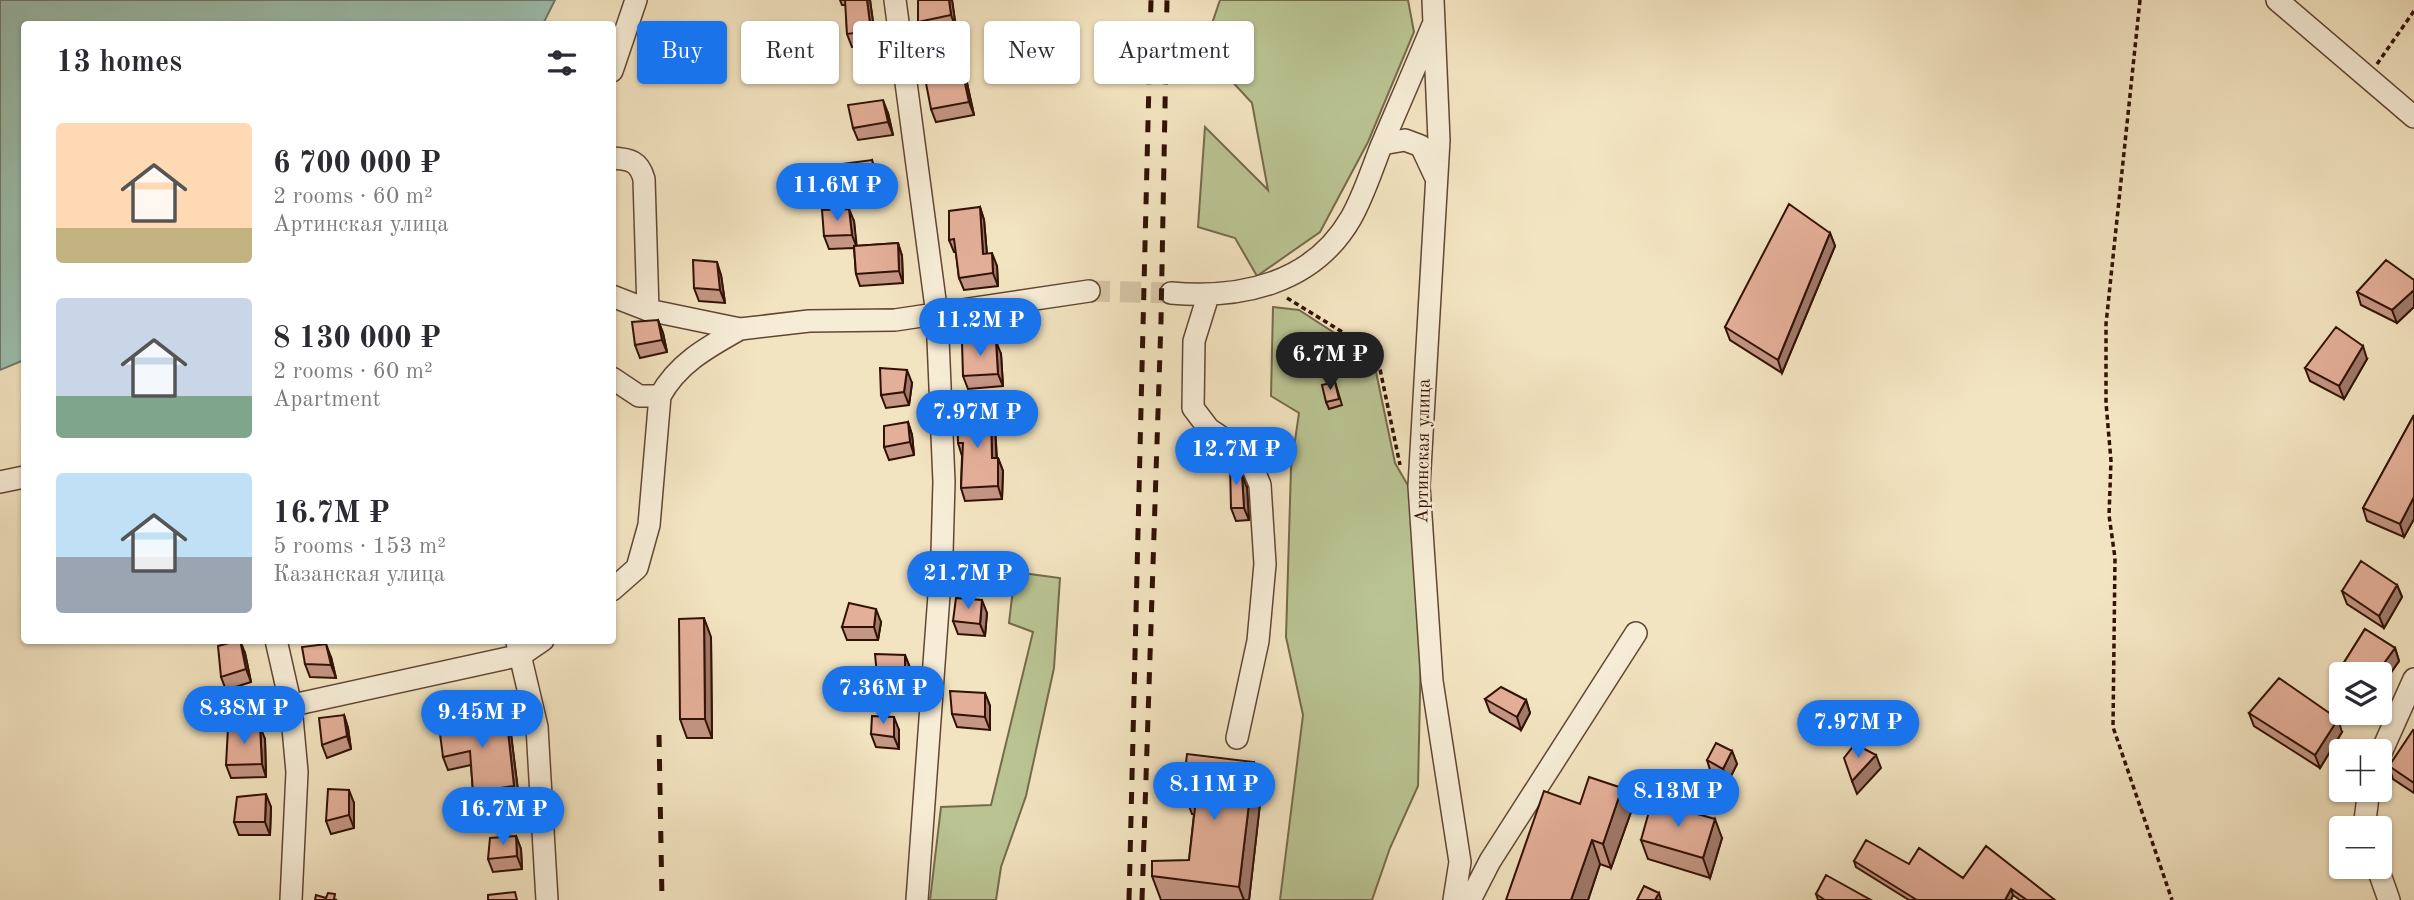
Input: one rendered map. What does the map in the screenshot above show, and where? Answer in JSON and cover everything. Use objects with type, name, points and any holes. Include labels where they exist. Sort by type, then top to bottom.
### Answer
[{"type":"street","points":[[616,59],[636,0]]},
{"type":"street","points":[[895,0],[937,315],[944,482],[942,553],[917,900]]},
{"type":"street","name":"Артинская улица","points":[[1433,0],[1439,140],[1420,481],[1432,681],[1460,862],[1454,900]]},
{"type":"street","points":[[2277,0],[2414,117]]},
{"type":"street","points":[[1171,293],[1208,296],[1240,293],[1286,280],[1321,255],[1351,219],[1434,22]]},
{"type":"street","points":[[1382,144],[1405,140],[1421,146],[1436,178]]},
{"type":"street","points":[[616,158],[630,159],[641,167],[644,179],[648,310]]},
{"type":"street","points":[[616,299],[648,310],[740,329],[809,321],[895,320],[1089,291]]},
{"type":"street","points":[[1208,296],[1194,341],[1193,408],[1209,429],[1247,454],[1260,485],[1261,498],[1265,564],[1258,641],[1237,738]]},
{"type":"street","points":[[689,319],[695,355]]},
{"type":"street","points":[[616,586],[637,568],[649,525],[660,396],[669,381],[695,355],[740,329]]},
{"type":"street","points":[[616,381],[639,396],[660,396]]},
{"type":"street","points":[[0,482],[21,478]]},
{"type":"street","points":[[1470,900],[1490,862],[1636,633]]},
{"type":"street","points":[[277,644],[291,706],[297,772],[291,900]]},
{"type":"street","points":[[243,716],[519,648],[537,727],[547,900]]},
{"type":"street","points":[[2387,739],[2414,679]]},
{"type":"street","points":[[2381,879],[2389,900]]},
{"type":"path","points":[[2140,0],[2106,324],[2106,403],[2111,461],[2109,515],[2115,558],[2112,707],[2113,727],[2172,900]]},
{"type":"path","points":[[2367,77],[2414,11]]},
{"type":"path","points":[[1263,286],[1297,302],[1357,341],[1380,369],[1398,460],[1406,476],[1420,481]]},
{"type":"shaded area","points":[[0,0],[555,0],[544,21],[21,21],[21,361],[0,370]]},
{"type":"shaded area","points":[[1220,0],[1408,0],[1414,32],[1368,142],[1320,232],[1257,276],[1235,238],[1198,227],[1205,127],[1268,190],[1252,103],[1234,84],[1254,84],[1254,21],[1213,21]]},
{"type":"shaded area","points":[[1273,307],[1299,310],[1356,347],[1376,372],[1395,463],[1414,496],[1421,649],[1418,786],[1390,848],[1372,900],[1280,900],[1303,715],[1286,637],[1291,468],[1299,413],[1271,396]]},
{"type":"shaded area","points":[[1015,572],[1060,578],[1054,668],[1026,796],[1001,867],[996,900],[930,900],[941,807],[991,805],[1033,632],[1009,623]]},
{"type":"building","points":[[845,0],[867,0],[870,21],[853,21],[853,33],[847,34]]},
{"type":"building","points":[[918,0],[949,0],[951,15],[918,21]]},
{"type":"building","points":[[926,84],[965,84],[969,102],[931,109]]},
{"type":"building","points":[[883,100],[888,122],[853,128],[848,105]]},
{"type":"building","points":[[872,160],[877,180],[839,188],[834,165]]},
{"type":"building","points":[[1789,204],[1830,233],[1778,360],[1725,327]]},
{"type":"building","points":[[980,207],[983,254],[992,253],[993,273],[959,278],[954,239],[949,240],[949,211]]},
{"type":"building","points":[[849,209],[852,235],[824,236],[822,210]]},
{"type":"building","points":[[898,243],[899,271],[856,274],[854,246]]},
{"type":"building","points":[[693,260],[717,262],[720,290],[694,288]]},
{"type":"building","points":[[2386,260],[2414,280],[2414,290],[2392,310],[2357,292]]},
{"type":"building","points":[[658,320],[662,340],[635,345],[632,322]]},
{"type":"building","points":[[2336,327],[2363,346],[2339,386],[2305,368]]},
{"type":"building","points":[[996,341],[998,374],[963,376],[962,342]]},
{"type":"building","points":[[880,368],[907,370],[904,392],[881,395]]},
{"type":"building","points":[[1335,382],[1339,399],[1326,402],[1322,385]]},
{"type":"building","points":[[957,412],[991,413],[992,458],[998,458],[998,486],[961,488],[963,443],[958,443]]},
{"type":"building","points":[[2414,415],[2414,497],[2400,524],[2363,508]]},
{"type":"building","points":[[908,422],[910,442],[884,447],[884,426]]},
{"type":"building","points":[[1237,463],[1242,475],[1244,508],[1231,508],[1230,464]]},
{"type":"building","points":[[2361,561],[2397,585],[2379,616],[2342,591]]},
{"type":"building","points":[[956,598],[982,600],[980,624],[953,621]]},
{"type":"building","points":[[849,603],[876,609],[874,627],[842,627]]},
{"type":"building","points":[[704,618],[705,719],[680,719],[679,619]]},
{"type":"building","points":[[2365,629],[2395,648],[2385,662],[2344,662]]},
{"type":"building","points":[[241,644],[246,669],[221,677],[218,646]]},
{"type":"building","points":[[326,644],[331,665],[305,664],[302,647]]},
{"type":"building","points":[[875,654],[905,655],[905,673],[877,675]]},
{"type":"building","points":[[2279,678],[2329,713],[2329,725],[2334,725],[2315,755],[2249,713]]},
{"type":"building","points":[[1501,687],[1526,700],[1517,717],[1485,699]]},
{"type":"building","points":[[950,691],[985,693],[985,717],[952,714]]},
{"type":"building","points":[[506,713],[514,786],[473,792],[470,751],[443,757],[439,726]]},
{"type":"building","points":[[344,715],[347,736],[322,745],[319,718]]},
{"type":"building","points":[[872,716],[894,717],[894,737],[871,734]]},
{"type":"building","points":[[260,726],[262,764],[226,765],[228,728]]},
{"type":"building","points":[[2413,730],[2414,783],[2392,768],[2392,762]]},
{"type":"building","points":[[1716,743],[1732,751],[1723,769],[1707,760]]},
{"type":"building","points":[[1855,744],[1876,755],[1852,781],[1844,758]]},
{"type":"building","points":[[1187,754],[1254,762],[1239,887],[1152,876],[1152,861],[1189,860],[1197,791],[1183,790]]},
{"type":"building","points":[[1589,777],[1622,788],[1603,844],[1592,840],[1571,900],[1506,900],[1544,791],[1580,804]]},
{"type":"building","points":[[328,789],[349,790],[349,815],[326,821]]},
{"type":"building","points":[[266,794],[265,822],[234,822],[237,797]]},
{"type":"building","points":[[1652,801],[1715,819],[1703,858],[1641,840]]},
{"type":"building","points":[[516,836],[517,856],[488,859],[490,838]]},
{"type":"building","points":[[1866,840],[1909,864],[1919,848],[1963,878],[1986,846],[2055,900],[2027,900],[2011,889],[2005,900],[1917,900],[1854,861]]},
{"type":"building","points":[[1826,875],[1871,900],[1825,900],[1816,894]]},
{"type":"building","points":[[1644,886],[1659,893],[1655,900],[1637,900]]},
{"type":"building","points":[[515,892],[517,900],[488,900],[488,895]]},
{"type":"building","points":[[328,893],[335,894],[334,899],[337,900],[315,900],[316,895],[326,898]]},
{"type":"tunnel","points":[[1089,291],[1171,293]]},
{"type":"railway","points":[[1129,900],[1151,0]]},
{"type":"railway","points":[[1142,900],[1161,321],[1167,0]]},
{"type":"railway","points":[[659,735],[662,900]]}]
